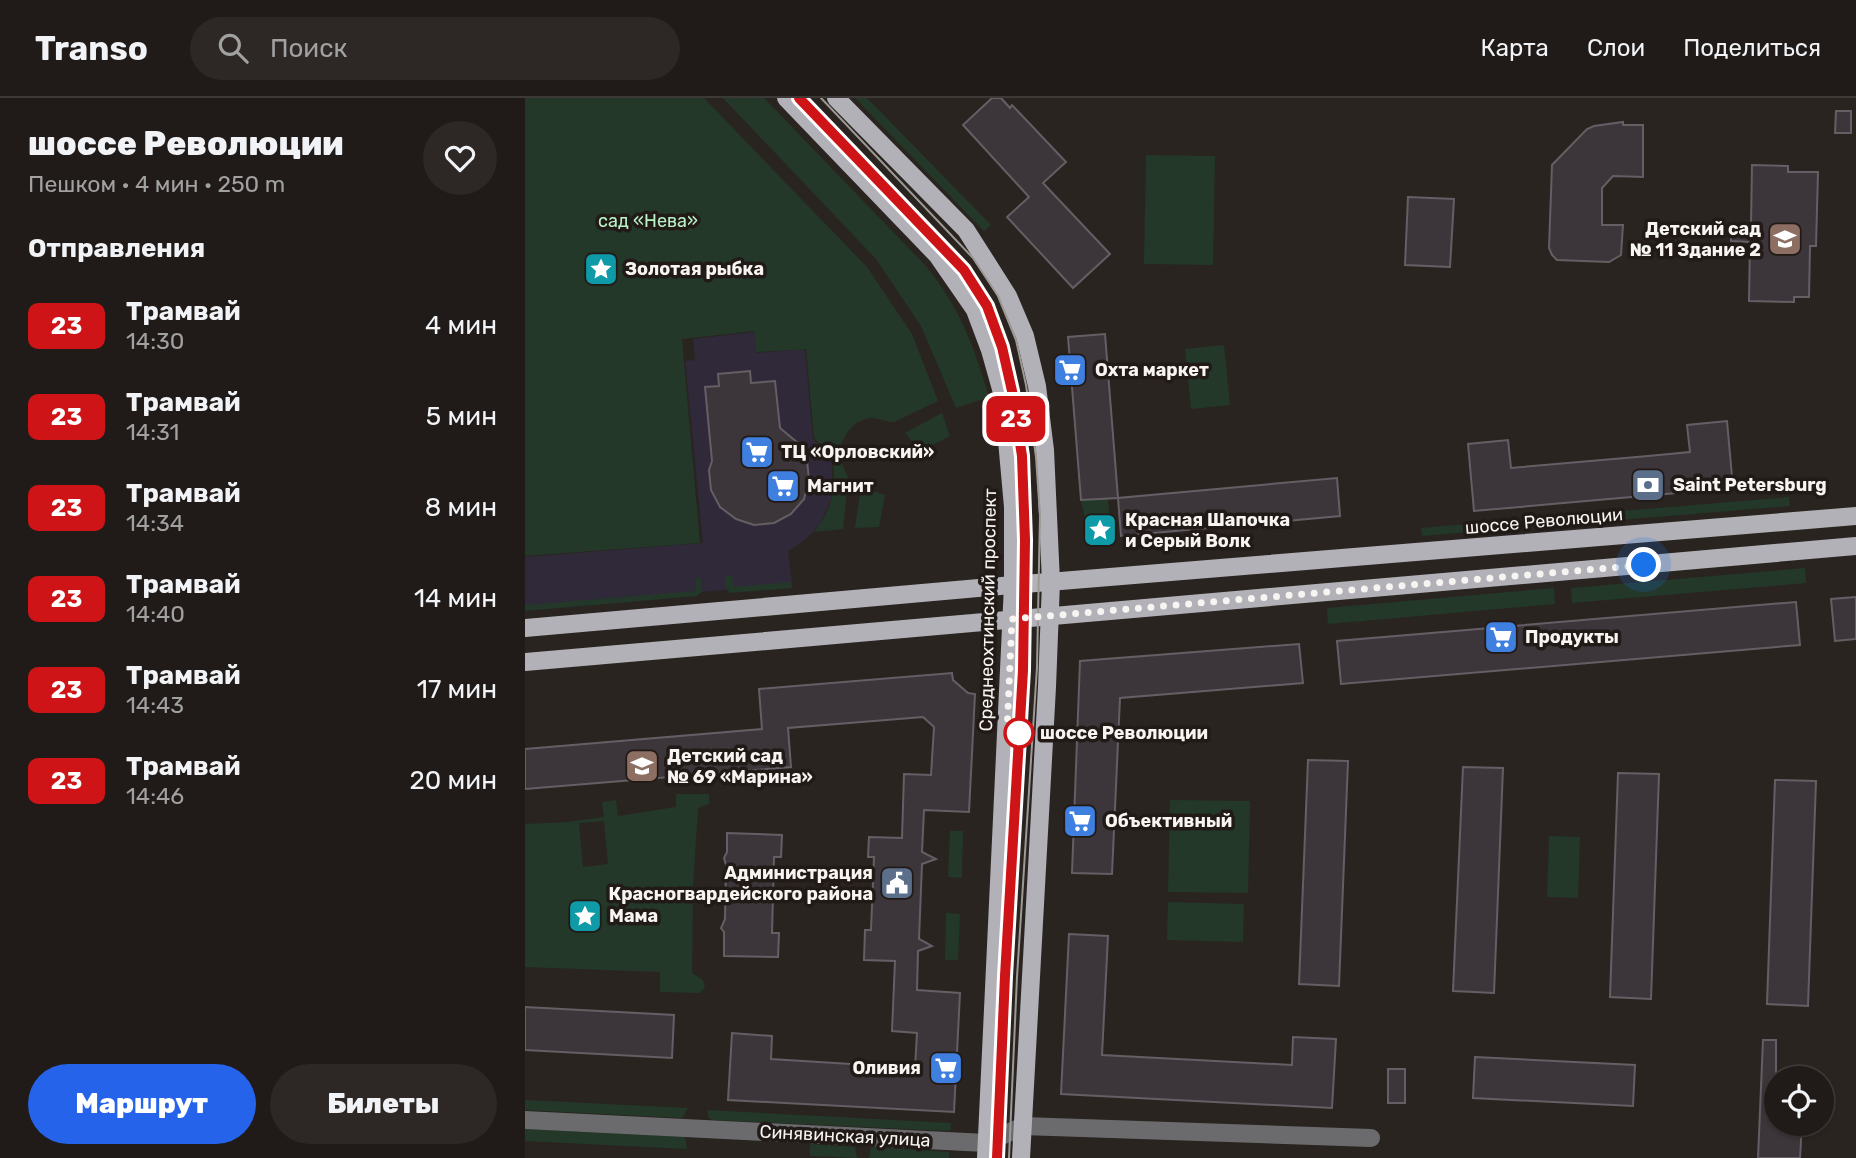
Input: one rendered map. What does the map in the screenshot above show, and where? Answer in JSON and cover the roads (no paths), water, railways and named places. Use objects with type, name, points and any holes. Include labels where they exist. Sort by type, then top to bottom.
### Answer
[{"type":"main road","name":"Среднеохтинский проспект","points":[[786,98],[937,255],[975,310],[1003,396],[1013,507],[1013,585],[986,1151]]},
{"type":"main road","points":[[836,98],[966,230],[1009,296],[1025,336],[1037,386],[1047,472],[1051,582],[1021,1158]]},
{"type":"main road","name":"шоссе Революции","points":[[525,628],[1856,516]]},
{"type":"main road","points":[[525,662],[1856,546]]},
{"type":"street","name":"Синявинская улица","points":[[525,1120],[986,1151],[1023,1126],[1371,1138]]},
{"type":"tram line","points":[[799,98],[964,270],[987,306],[1002,347],[1012,391],[1022,456],[1026,518],[1023,670],[997,1158]]},
{"type":"tram line","name":"23","points":[[799,98],[964,270],[987,306],[1002,347],[1012,391],[1022,456],[1026,518],[1023,670],[997,1158]]},
{"type":"tram line","points":[[821,98],[973,258],[998,296],[1016,340],[1026,385],[1036,457],[1040,515],[1037,667],[1017,977],[1009,1158]]},
{"type":"place","name":"Детский сад № 11 Здание 2","points":[[1785,239]]},
{"type":"place","name":"Золотая рыбка","points":[[601,269]]},
{"type":"place","name":"Охта маркет","points":[[1070,370]]},
{"type":"place","name":"ТЦ «Орловский»","points":[[757,452]]},
{"type":"place","name":"Saint Petersburg","points":[[1648,485]]},
{"type":"place","name":"Магнит","points":[[783,486]]},
{"type":"place","name":"Красная Шапочка и Серый Волк","points":[[1100,530]]},
{"type":"place","name":"Продукты","points":[[1501,637]]},
{"type":"place","name":"шоссе Революции","points":[[1019,733]]},
{"type":"place","name":"Детский сад № 69 «Марина»","points":[[642,766]]},
{"type":"place","name":"Объективный","points":[[1080,821]]},
{"type":"place","name":"Администрация Красногвардейского района","points":[[897,883]]},
{"type":"place","name":"Мама","points":[[585,916]]},
{"type":"place","name":"Оливия","points":[[946,1068]]},
{"type":"park label","name":"сад «Нева»","points":[[648,221]]}]
